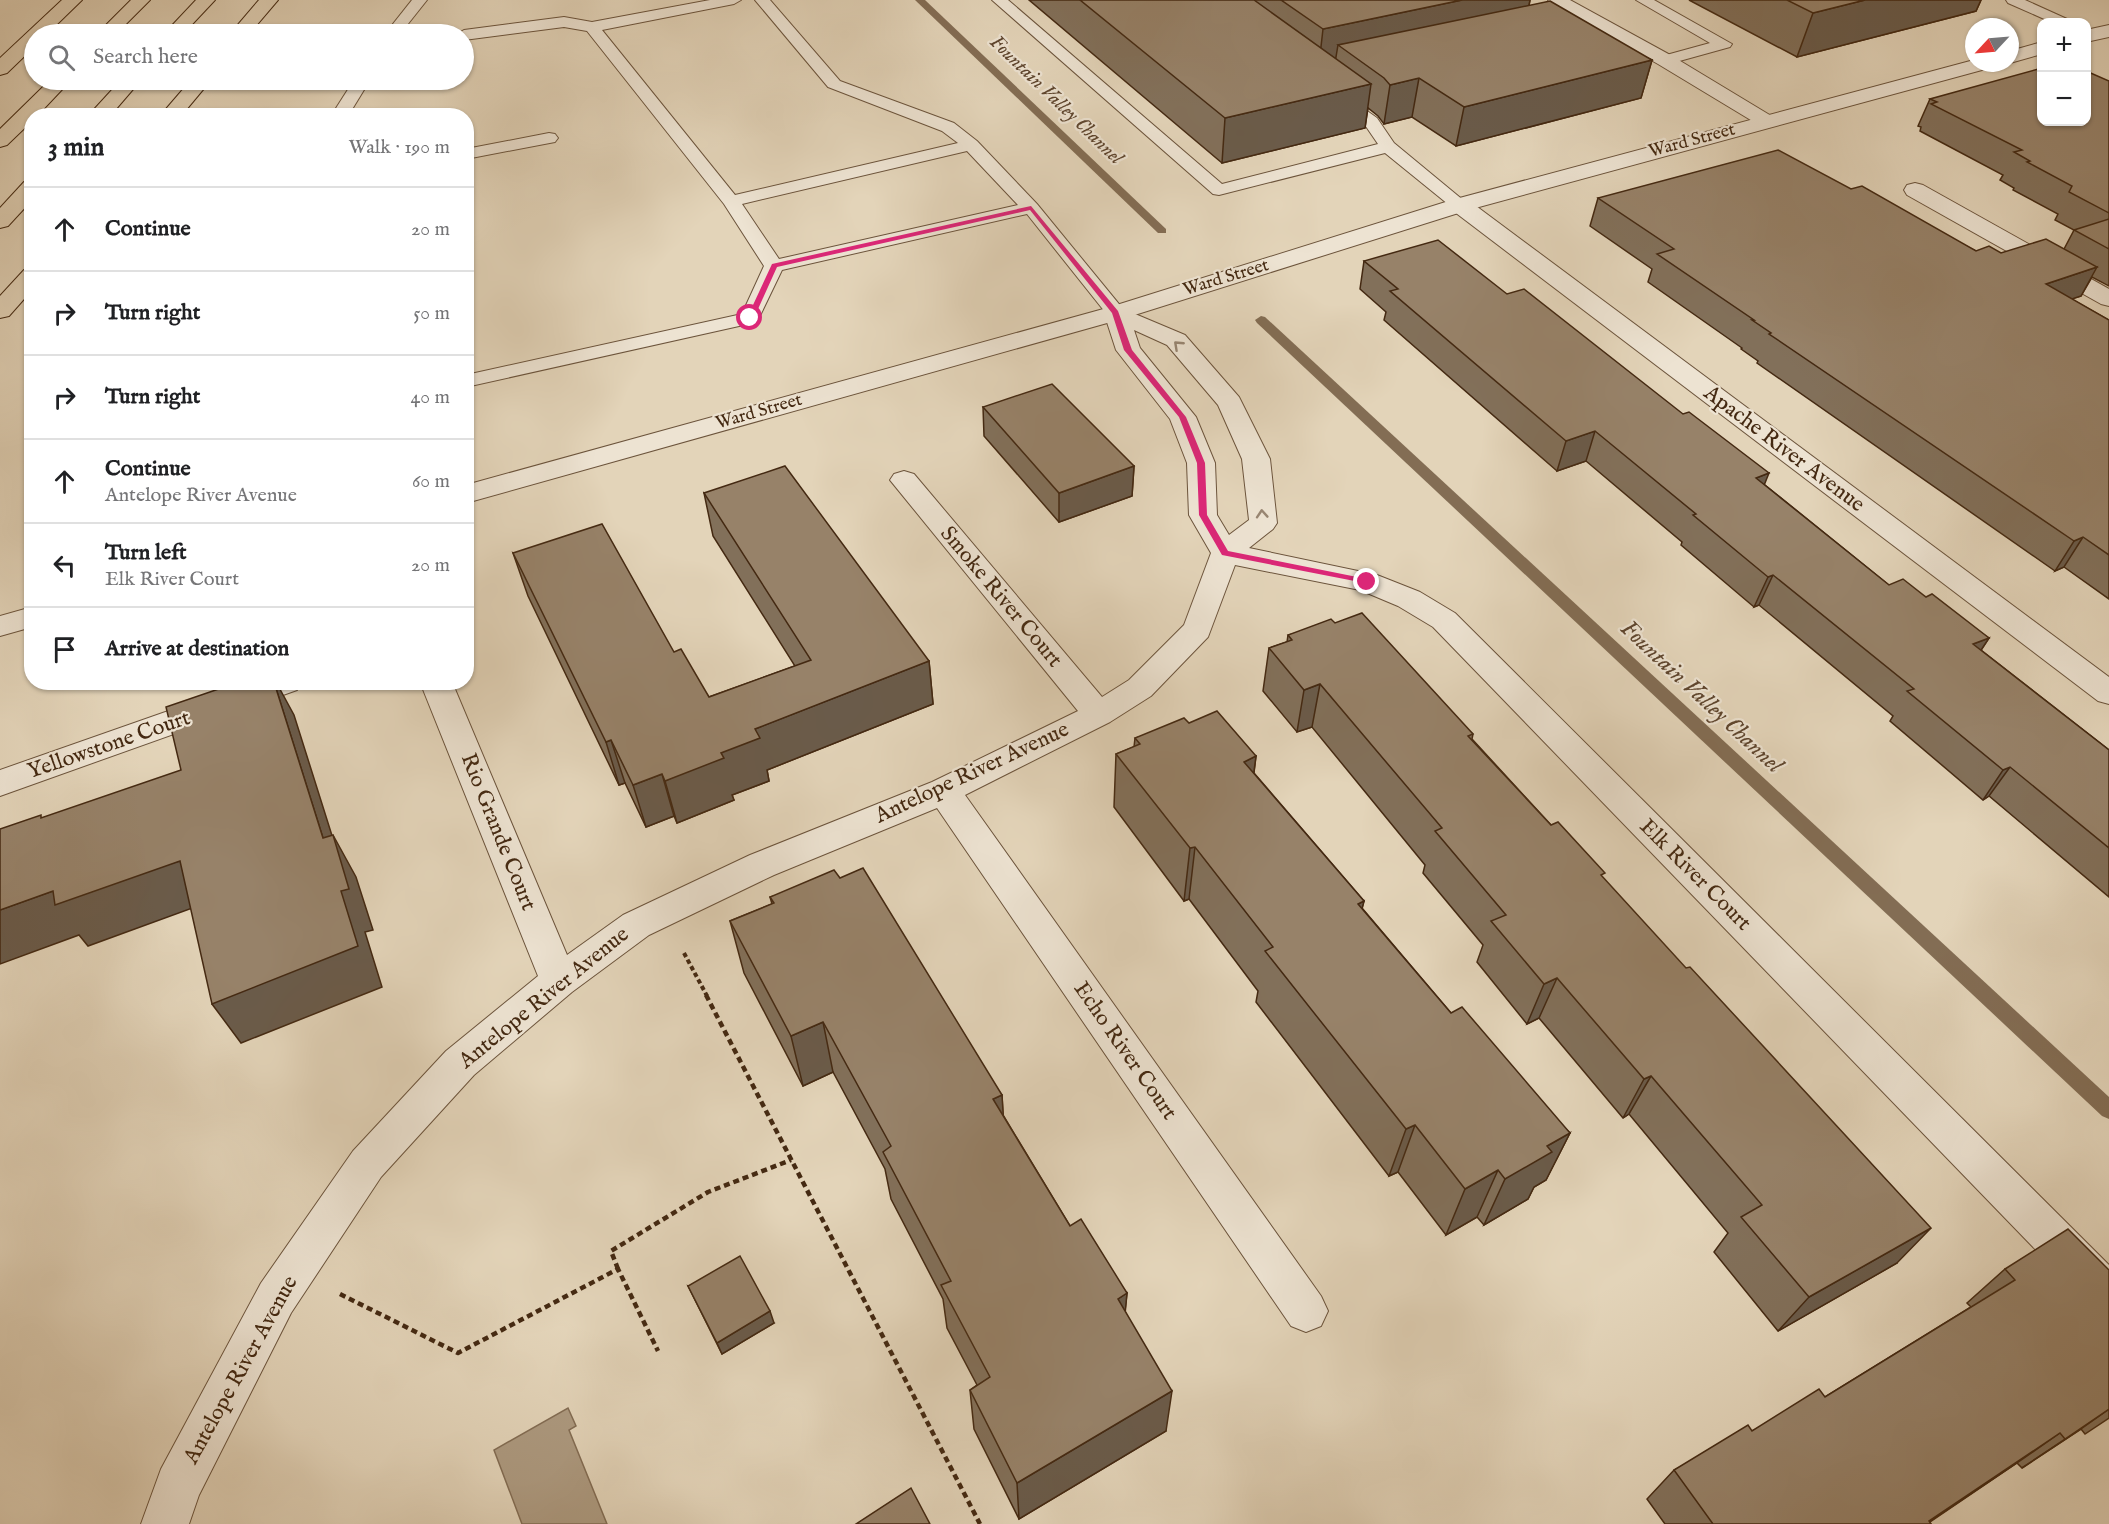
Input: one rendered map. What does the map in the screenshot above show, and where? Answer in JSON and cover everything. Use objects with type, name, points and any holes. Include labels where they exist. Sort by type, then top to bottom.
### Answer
[{"type":"highway","points":[[49,24],[74,0]]},
{"type":"highway","points":[[116,24],[141,0]]},
{"type":"highway","points":[[183,24],[206,0]]},
{"type":"highway","points":[[248,24],[269,0]]},
{"type":"highway","points":[[0,69],[24,47]]},
{"type":"highway","points":[[33,108],[51,90]]},
{"type":"highway","points":[[105,108],[122,90]]},
{"type":"highway","points":[[177,108],[192,90]]},
{"type":"highway","points":[[0,141],[24,117]]},
{"type":"highway","points":[[0,221],[24,196]]},
{"type":"highway","points":[[0,311],[24,284]]},
{"type":"street","points":[[1557,0],[1665,60],[1766,121]]},
{"type":"street","points":[[2091,34],[2109,31]]},
{"type":"street","points":[[2019,54],[2037,49]]},
{"type":"street","name":"Ward Street","points":[[474,492],[1116,313],[1460,205],[1965,69]]},
{"type":"street","points":[[1915,190],[2109,299]]},
{"type":"street","name":"Apache River Avenue","points":[[1460,205],[2109,693]]},
{"type":"street","points":[[1116,313],[1176,340],[1230,403],[1256,459],[1263,523],[1225,553],[1203,515],[1201,463],[1183,417],[1128,350],[1116,313]]},
{"type":"street","name":"Smoke River Court","points":[[904,480],[1099,714]]},
{"type":"street","name":"Antelope River Avenue","points":[[165,1524],[178,1486],[276,1298],[367,1164],[460,1063],[559,981],[636,925],[762,865],[944,791],[1099,714],[1140,688],[1197,630],[1225,553]]},
{"type":"street","name":"Elk River Court","points":[[1225,553],[1367,582],[1409,599],[1444,620],[2109,1295]]},
{"type":"street","points":[[0,626],[24,619]]},
{"type":"street","name":"Yellowstone Court","points":[[0,783],[263,690]]},
{"type":"street","name":"Rio Grande Court","points":[[439,690],[559,981]]},
{"type":"street","name":"Echo River Court","points":[[944,791],[1306,1311]]},
{"type":"lane","points":[[400,24],[420,0]]},
{"type":"lane","points":[[474,34],[564,22],[592,27],[734,0]]},
{"type":"lane","points":[[762,0],[834,84],[948,127],[971,145],[1031,208],[1116,313]]},
{"type":"lane","points":[[999,0],[1219,190],[1388,147]]},
{"type":"lane","points":[[1643,0],[1724,44],[1665,60]]},
{"type":"lane","points":[[2013,0],[2053,18]]},
{"type":"lane","points":[[1568,25],[1591,20]]},
{"type":"lane","points":[[592,27],[731,201],[774,266]]},
{"type":"lane","points":[[1323,87],[1371,122],[1388,147],[1460,205]]},
{"type":"lane","points":[[344,108],[356,90]]},
{"type":"lane","points":[[474,152],[549,138]]},
{"type":"lane","points":[[731,201],[971,145]]},
{"type":"lane","points":[[774,266],[1031,208]]},
{"type":"lane","points":[[474,379],[750,318],[774,266]]},
{"type":"path","points":[[663,912],[980,1524]]},
{"type":"path","points":[[658,1351],[611,1251],[708,1192],[791,1160]]},
{"type":"path","points":[[293,1272],[458,1353],[618,1269]]},
{"type":"shaded area","points":[[568,1408],[576,1426],[569,1430],[607,1524],[522,1524],[494,1450]]},
{"type":"building","points":[[1080,0],[1254,0],[1371,84],[1225,118]]},
{"type":"building","points":[[1281,0],[1462,0],[1323,29]]},
{"type":"building","points":[[1787,0],[1865,0],[1813,13]]},
{"type":"building","points":[[1550,1],[1652,60],[1464,107],[1419,78],[1390,85],[1384,78],[1338,45]]},
{"type":"building","points":[[2037,69],[2037,126],[2091,126],[2091,73],[2109,81],[2109,213],[2069,192],[2072,186],[2027,162],[2030,161],[2014,152],[2022,150],[1931,104],[1937,102],[1930,99]]},
{"type":"building","points":[[1778,150],[1851,189],[1862,186],[1976,251],[1989,246],[2001,253],[2046,239],[2097,267],[2046,284],[2109,320],[2109,555],[2083,537],[2074,541],[1769,334],[1771,333],[1752,320],[1754,320],[1657,254],[1674,249],[1598,198]]},
{"type":"building","points":[[2109,219],[2109,249],[2074,230]]},
{"type":"building","points":[[1438,240],[1507,294],[1524,289],[1683,414],[1689,412],[1769,473],[1756,478],[1889,585],[1903,579],[1926,597],[1932,594],[1989,638],[1973,644],[2109,750],[2109,848],[2010,767],[2003,770],[1907,691],[1914,689],[1773,575],[1768,577],[1595,431],[1566,441],[1390,291],[1398,289],[1364,261]]},
{"type":"building","points":[[1052,384],[1134,466],[1059,493],[983,407]]},
{"type":"building","points":[[785,466],[929,661],[755,729],[760,738],[721,753],[724,758],[665,781],[662,774],[633,785],[611,740],[606,742],[513,553],[602,524],[674,652],[681,649],[709,697],[811,660],[704,493]]},
{"type":"building","points":[[1362,613],[1473,734],[1468,736],[1551,825],[1558,822],[1605,873],[1601,875],[1686,968],[1690,967],[1931,1228],[1809,1297],[1741,1217],[1762,1205],[1651,1076],[1644,1079],[1557,978],[1544,984],[1491,921],[1506,915],[1435,831],[1442,828],[1320,684],[1304,690],[1269,648],[1292,640],[1288,635],[1331,619],[1335,623]]},
{"type":"building","points":[[216,690],[277,690],[323,838],[333,835],[349,889],[341,891],[358,946],[212,1004],[180,861],[55,905],[53,891],[0,910],[0,829],[41,815],[41,818],[181,770],[166,707]]},
{"type":"building","points":[[1217,711],[1256,756],[1244,762],[1364,901],[1358,904],[1451,1013],[1462,1007],[1570,1133],[1547,1146],[1552,1152],[1505,1179],[1498,1170],[1465,1189],[1415,1125],[1406,1129],[1265,951],[1273,947],[1195,847],[1190,848],[1116,754],[1140,744],[1135,738],[1184,718],[1189,723]]},
{"type":"building","points":[[863,868],[1002,1095],[993,1099],[1070,1226],[1081,1219],[1127,1293],[1118,1299],[1172,1391],[1017,1483],[970,1390],[990,1377],[941,1285],[951,1281],[883,1152],[891,1146],[823,1022],[791,1036],[730,921],[774,903],[770,897],[834,870],[840,878]]},
{"type":"building","points":[[2068,1229],[2109,1270],[2109,1409],[2065,1439],[2060,1433],[1929,1521],[1931,1524],[1713,1524],[1674,1470],[1748,1425],[1752,1431],[1819,1389],[1825,1397],[2015,1280],[2005,1269]]},
{"type":"building","points":[[740,1256],[770,1311],[717,1343],[688,1286]]},
{"type":"building","points":[[911,1488],[930,1524],[856,1524]]},
{"type":"waterway","name":"Fountain Valley Channel","points":[[920,0],[1162,231]]},
{"type":"waterway","name":"Fountain Valley Channel","points":[[1261,320],[2109,1110]]},
{"type":"route","points":[[750,318],[774,266],[1031,208],[1116,313],[1128,350],[1183,417],[1201,463],[1203,515],[1225,553],[1367,582]]}]
